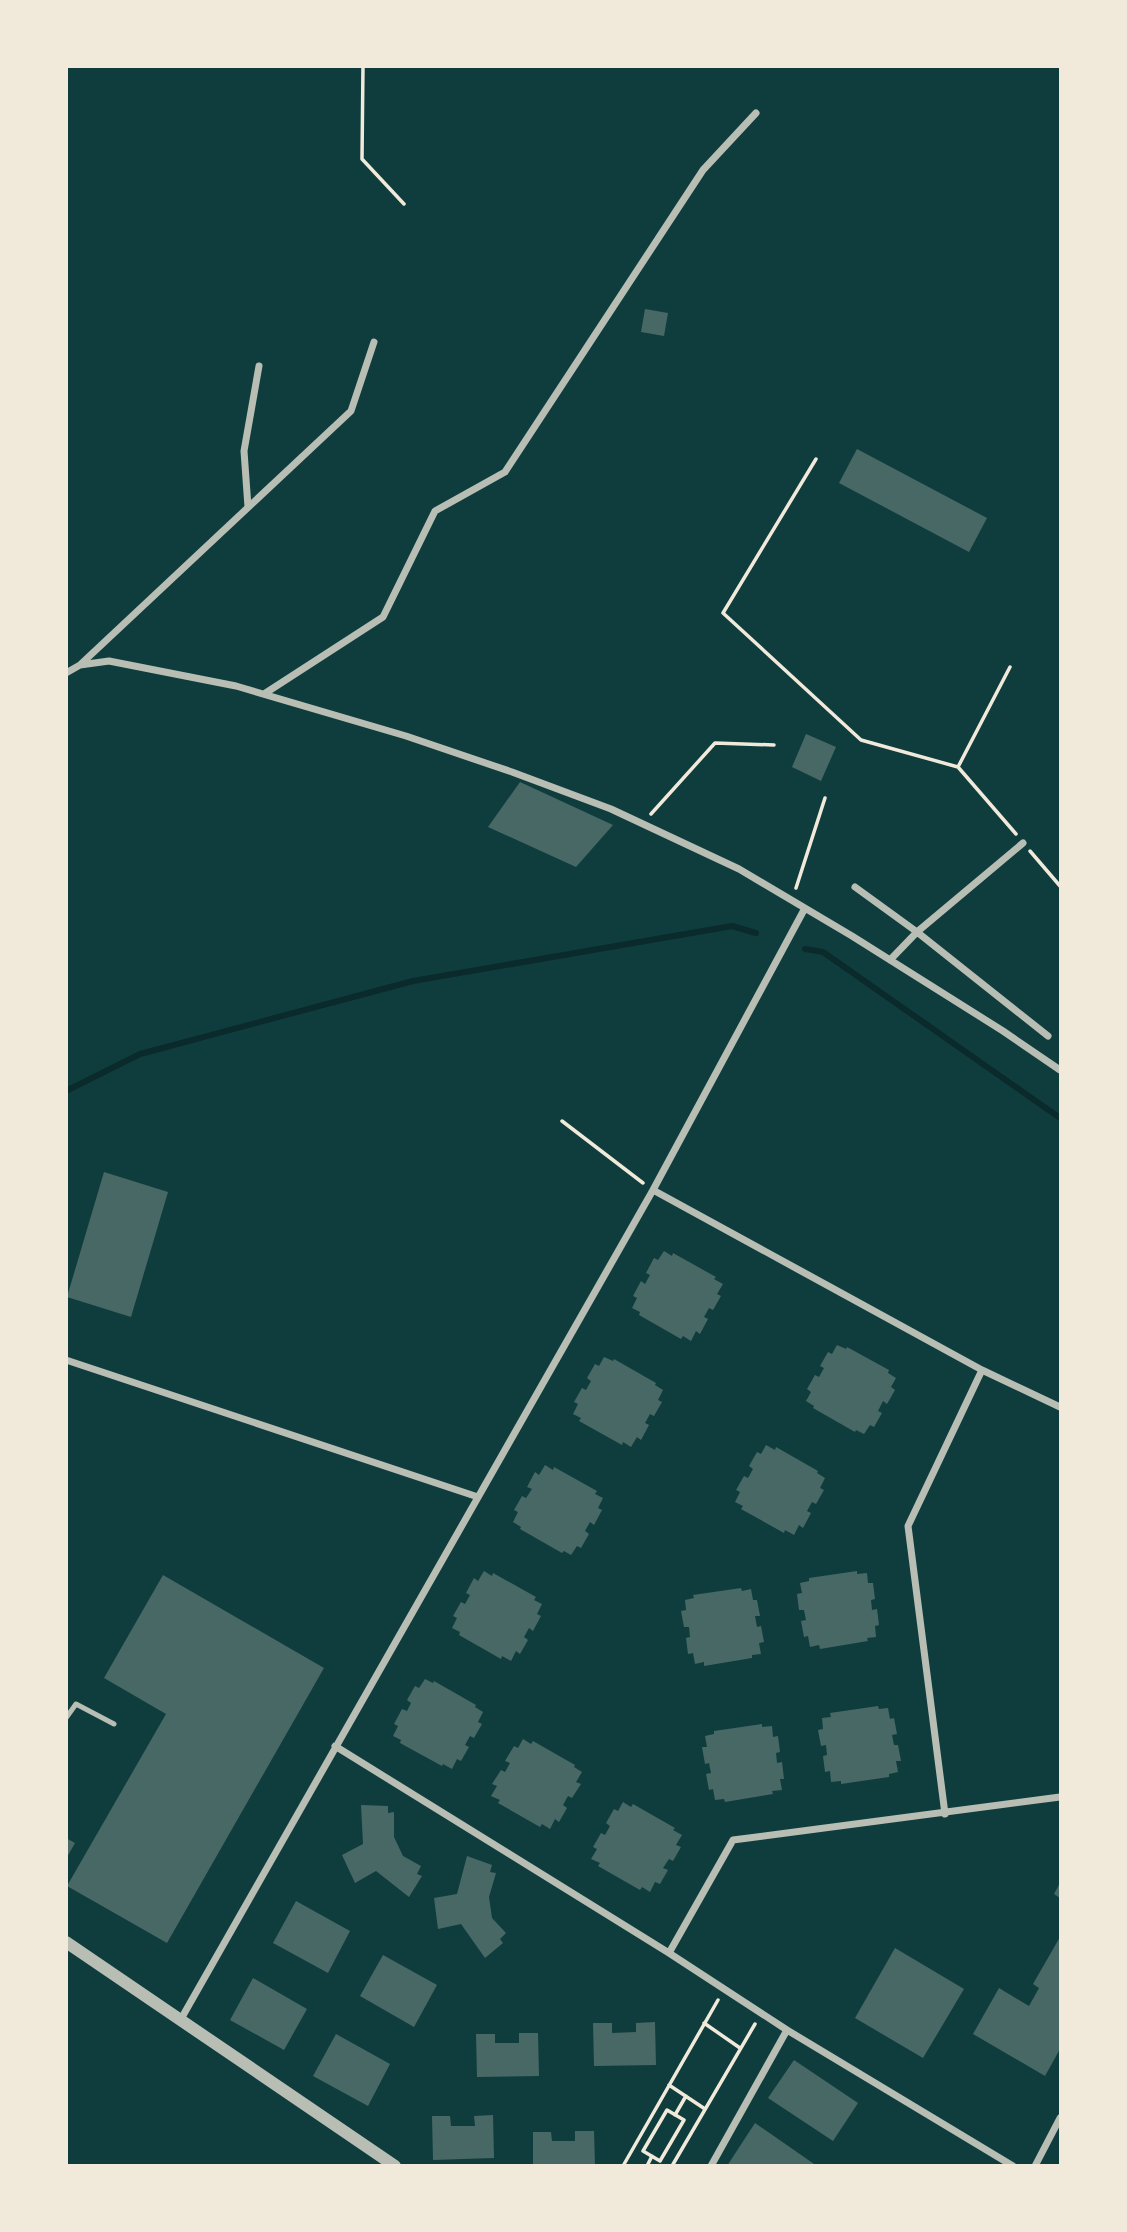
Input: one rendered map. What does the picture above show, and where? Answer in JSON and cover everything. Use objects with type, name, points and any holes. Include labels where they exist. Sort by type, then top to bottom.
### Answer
[{"type":"street","points":[[264,694],[383,617],[435,511],[505,472],[703,170],[756,113]]},
{"type":"street","points":[[66,673],[80,665],[351,411],[374,342]]},
{"type":"street","points":[[248,507],[244,451],[259,366]]},
{"type":"street","points":[[80,665],[109,661],[236,686],[406,736],[611,809],[739,869],[890,960],[1060,1070]]},
{"type":"street","points":[[890,960],[917,932],[1023,843]]},
{"type":"street","points":[[855,887],[917,932],[1048,1036]]},
{"type":"street","points":[[181,2019],[653,1190],[805,908]]},
{"type":"street","points":[[653,1190],[982,1370],[1060,1406]]},
{"type":"street","points":[[66,1360],[478,1497]]},
{"type":"street","points":[[945,1814],[908,1526],[982,1370]]},
{"type":"street","points":[[335,1746],[787,2030],[1013,2165]]},
{"type":"street","points":[[669,1954],[733,1840],[1060,1797]]},
{"type":"street","points":[[66,1942],[395,2165]]},
{"type":"street","points":[[711,2165],[787,2030]]},
{"type":"street","points":[[1035,2165],[1060,2118]]},
{"type":"lane","points":[[66,1718],[76,1704],[114,1724]]},
{"type":"path","points":[[363,66],[362,159],[404,204]]},
{"type":"path","points":[[816,459],[723,613],[862,740],[958,767],[1060,886]]},
{"type":"path","points":[[958,767],[1010,667]]},
{"type":"path","points":[[643,824],[715,743],[774,744]]},
{"type":"path","points":[[792,900],[825,798]]},
{"type":"path","points":[[562,1121],[653,1190]]},
{"type":"path","points":[[625,2165],[724,1989]]},
{"type":"path","points":[[672,2165],[761,2013]]},
{"type":"path","points":[[704,2023],[741,2048]]},
{"type":"path","points":[[669,2085],[705,2109]]},
{"type":"path","points":[[675,2115],[686,2096]]},
{"type":"path","points":[[667,2110],[675,2115],[684,2120],[660,2161],[643,2151],[667,2110]]},
{"type":"path","points":[[646,2124],[655,2131]]},
{"type":"path","points":[[647,2165],[652,2156]]},
{"type":"building","points":[[645,309],[668,313],[664,336],[641,332]]},
{"type":"building","points":[[857,449],[987,518],[969,552],[839,483]]},
{"type":"building","points":[[806,734],[836,747],[821,781],[792,767]]},
{"type":"building","points":[[520,782],[613,825],[576,867],[488,827]]},
{"type":"building","points":[[104,1172],[168,1192],[131,1317],[67,1297]]},
{"type":"building","points":[[664,1251],[672,1256],[673,1253],[716,1277],[714,1279],[723,1284],[717,1294],[721,1296],[713,1310],[709,1308],[704,1317],[708,1319],[700,1334],[696,1331],[691,1341],[683,1336],[681,1339],[639,1315],[640,1312],[632,1308],[637,1298],[633,1296],[641,1281],[645,1284],[650,1275],[646,1273],[654,1258],[658,1260]]},
{"type":"building","points":[[837,1345],[846,1349],[847,1347],[889,1370],[888,1373],[896,1378],[891,1387],[895,1390],[887,1404],[883,1401],[878,1411],[882,1413],[874,1427],[870,1425],[864,1434],[856,1430],[855,1432],[813,1408],[814,1406],[806,1401],[811,1392],[807,1389],[815,1375],[819,1377],[824,1368],[820,1366],[828,1352],[832,1354]]},
{"type":"building","points":[[604,1357],[613,1361],[614,1359],[656,1383],[655,1385],[663,1390],[658,1400],[662,1402],[654,1416],[650,1414],[645,1423],[649,1425],[641,1440],[637,1437],[631,1447],[623,1442],[622,1445],[579,1421],[581,1418],[573,1414],[578,1404],[574,1402],[582,1388],[586,1390],[591,1381],[587,1378],[595,1364],[599,1366]]},
{"type":"building","points":[[766,1445],[775,1450],[776,1447],[818,1471],[817,1473],[825,1478],[820,1488],[824,1490],[816,1504],[812,1502],[807,1511],[811,1513],[803,1528],[799,1525],[794,1535],[785,1530],[784,1533],[741,1509],[743,1506],[735,1502],[740,1492],[736,1490],[744,1476],[748,1478],[753,1469],[749,1466],[757,1452],[761,1454]]},
{"type":"building","points":[[545,1465],[553,1470],[554,1467],[597,1491],[595,1494],[603,1498],[598,1508],[602,1510],[594,1525],[590,1522],[585,1531],[589,1534],[581,1548],[577,1546],[571,1555],[564,1551],[562,1553],[520,1529],[521,1527],[513,1522],[518,1512],[514,1510],[522,1496],[526,1498],[532,1489],[527,1487],[535,1472],[539,1475]]},
{"type":"building","points":[[484,1571],[492,1576],[493,1573],[536,1597],[534,1600],[542,1604],[537,1614],[541,1616],[533,1631],[529,1628],[524,1637],[528,1640],[520,1654],[516,1651],[511,1661],[502,1656],[501,1659],[459,1635],[460,1632],[452,1628],[457,1618],[453,1616],[461,1602],[465,1604],[470,1595],[466,1593],[474,1578],[478,1581]]},
{"type":"building","points":[[857,1571],[857,1574],[867,1573],[868,1583],[873,1583],[875,1599],[871,1600],[872,1610],[877,1609],[879,1625],[875,1626],[876,1637],[867,1638],[868,1641],[820,1649],[819,1645],[810,1647],[808,1636],[804,1637],[801,1621],[806,1620],[804,1610],[799,1610],[797,1594],[802,1593],[800,1583],[809,1581],[809,1578]]},
{"type":"building","points":[[163,1575],[324,1668],[167,1943],[67,1886],[166,1714],[104,1678]]},
{"type":"building","points":[[741,1588],[742,1591],[751,1589],[753,1600],[757,1600],[760,1616],[755,1616],[757,1627],[761,1626],[764,1642],[759,1643],[761,1654],[704,1666],[704,1662],[695,1664],[693,1653],[688,1654],[686,1638],[690,1637],[689,1627],[684,1627],[681,1611],[686,1610],[685,1600],[694,1598],[693,1595]]},
{"type":"building","points":[[425,1679],[433,1683],[434,1681],[476,1705],[475,1707],[483,1712],[478,1722],[482,1724],[474,1738],[470,1736],[465,1745],[469,1747],[461,1761],[457,1759],[452,1769],[400,1743],[401,1740],[393,1736],[398,1726],[394,1724],[402,1709],[407,1711],[411,1703],[407,1700],[415,1686],[419,1688]]},
{"type":"building","points":[[878,1706],[879,1709],[888,1708],[890,1719],[894,1718],[897,1734],[892,1735],[894,1745],[898,1745],[901,1761],[896,1761],[898,1772],[889,1774],[889,1777],[841,1784],[841,1781],[831,1782],[830,1771],[825,1772],[823,1756],[827,1755],[826,1745],[821,1746],[818,1730],[823,1729],[822,1718],[831,1717],[830,1713]]},
{"type":"building","points":[[762,1724],[762,1727],[772,1726],[773,1737],[778,1736],[780,1752],[776,1753],[777,1763],[782,1762],[782,1790],[725,1802],[724,1799],[715,1800],[713,1789],[709,1790],[706,1774],[711,1773],[709,1763],[705,1764],[702,1747],[707,1747],[705,1736],[714,1734],[714,1731]]},
{"type":"building","points":[[523,1739],[531,1744],[533,1741],[575,1765],[574,1767],[582,1772],[576,1782],[581,1784],[572,1798],[568,1796],[563,1805],[567,1808],[559,1822],[555,1819],[550,1829],[542,1824],[540,1827],[498,1803],[500,1800],[491,1796],[497,1786],[492,1784],[501,1770],[505,1772],[510,1763],[505,1761],[514,1746],[518,1748]]},
{"type":"building","points":[[623,1802],[631,1807],[633,1804],[675,1828],[673,1830],[682,1835],[676,1845],[681,1847],[673,1861],[669,1859],[663,1868],[668,1870],[660,1884],[655,1882],[650,1892],[642,1887],[640,1890],[598,1866],[600,1863],[591,1859],[597,1849],[593,1847],[601,1833],[605,1835],[610,1826],[606,1823],[614,1809],[618,1811]]},
{"type":"building","points":[[361,1805],[388,1806],[388,1813],[394,1812],[394,1837],[403,1856],[421,1866],[417,1874],[422,1876],[409,1897],[376,1871],[355,1883],[342,1855],[363,1844]]},
{"type":"building","points":[[66,1838],[75,1843],[66,1859]]},
{"type":"building","points":[[467,1856],[492,1865],[490,1872],[496,1873],[489,1897],[492,1918],[506,1933],[500,1939],[503,1943],[485,1958],[461,1924],[438,1929],[434,1898],[457,1894]]},
{"type":"building","points":[[1060,1883],[1060,1898],[1054,1894]]},
{"type":"building","points":[[296,1901],[350,1931],[328,1973],[273,1943]]},
{"type":"building","points":[[1060,1937],[1060,2049],[1045,2076],[973,2034],[999,1988],[1029,2006],[1039,1988],[1033,1984]]},
{"type":"building","points":[[895,1948],[964,1989],[923,2058],[855,2018]]},
{"type":"building","points":[[383,1955],[437,1985],[414,2027],[360,1996]]},
{"type":"building","points":[[253,1978],[307,2009],[284,2050],[230,2020]]},
{"type":"building","points":[[655,2022],[656,2065],[594,2066],[593,2023],[612,2023],[612,2033],[636,2032],[636,2023]]},
{"type":"building","points":[[519,2033],[538,2033],[539,2076],[477,2077],[476,2034],[495,2034],[495,2043],[519,2043]]},
{"type":"building","points":[[336,2034],[390,2064],[368,2106],[313,2076]]},
{"type":"building","points":[[794,2060],[858,2103],[833,2141],[768,2098]]},
{"type":"building","points":[[493,2115],[494,2158],[433,2160],[432,2116],[450,2116],[451,2126],[475,2126],[474,2116]]},
{"type":"building","points":[[755,2123],[817,2166],[727,2166]]},
{"type":"building","points":[[575,2131],[594,2131],[595,2166],[533,2166],[533,2132],[551,2132],[552,2141],[575,2141]]},
{"type":"waterway","points":[[66,1091],[140,1054],[413,981],[732,926],[756,933]]},
{"type":"waterway","points":[[805,949],[823,952],[1060,1118]]}]
